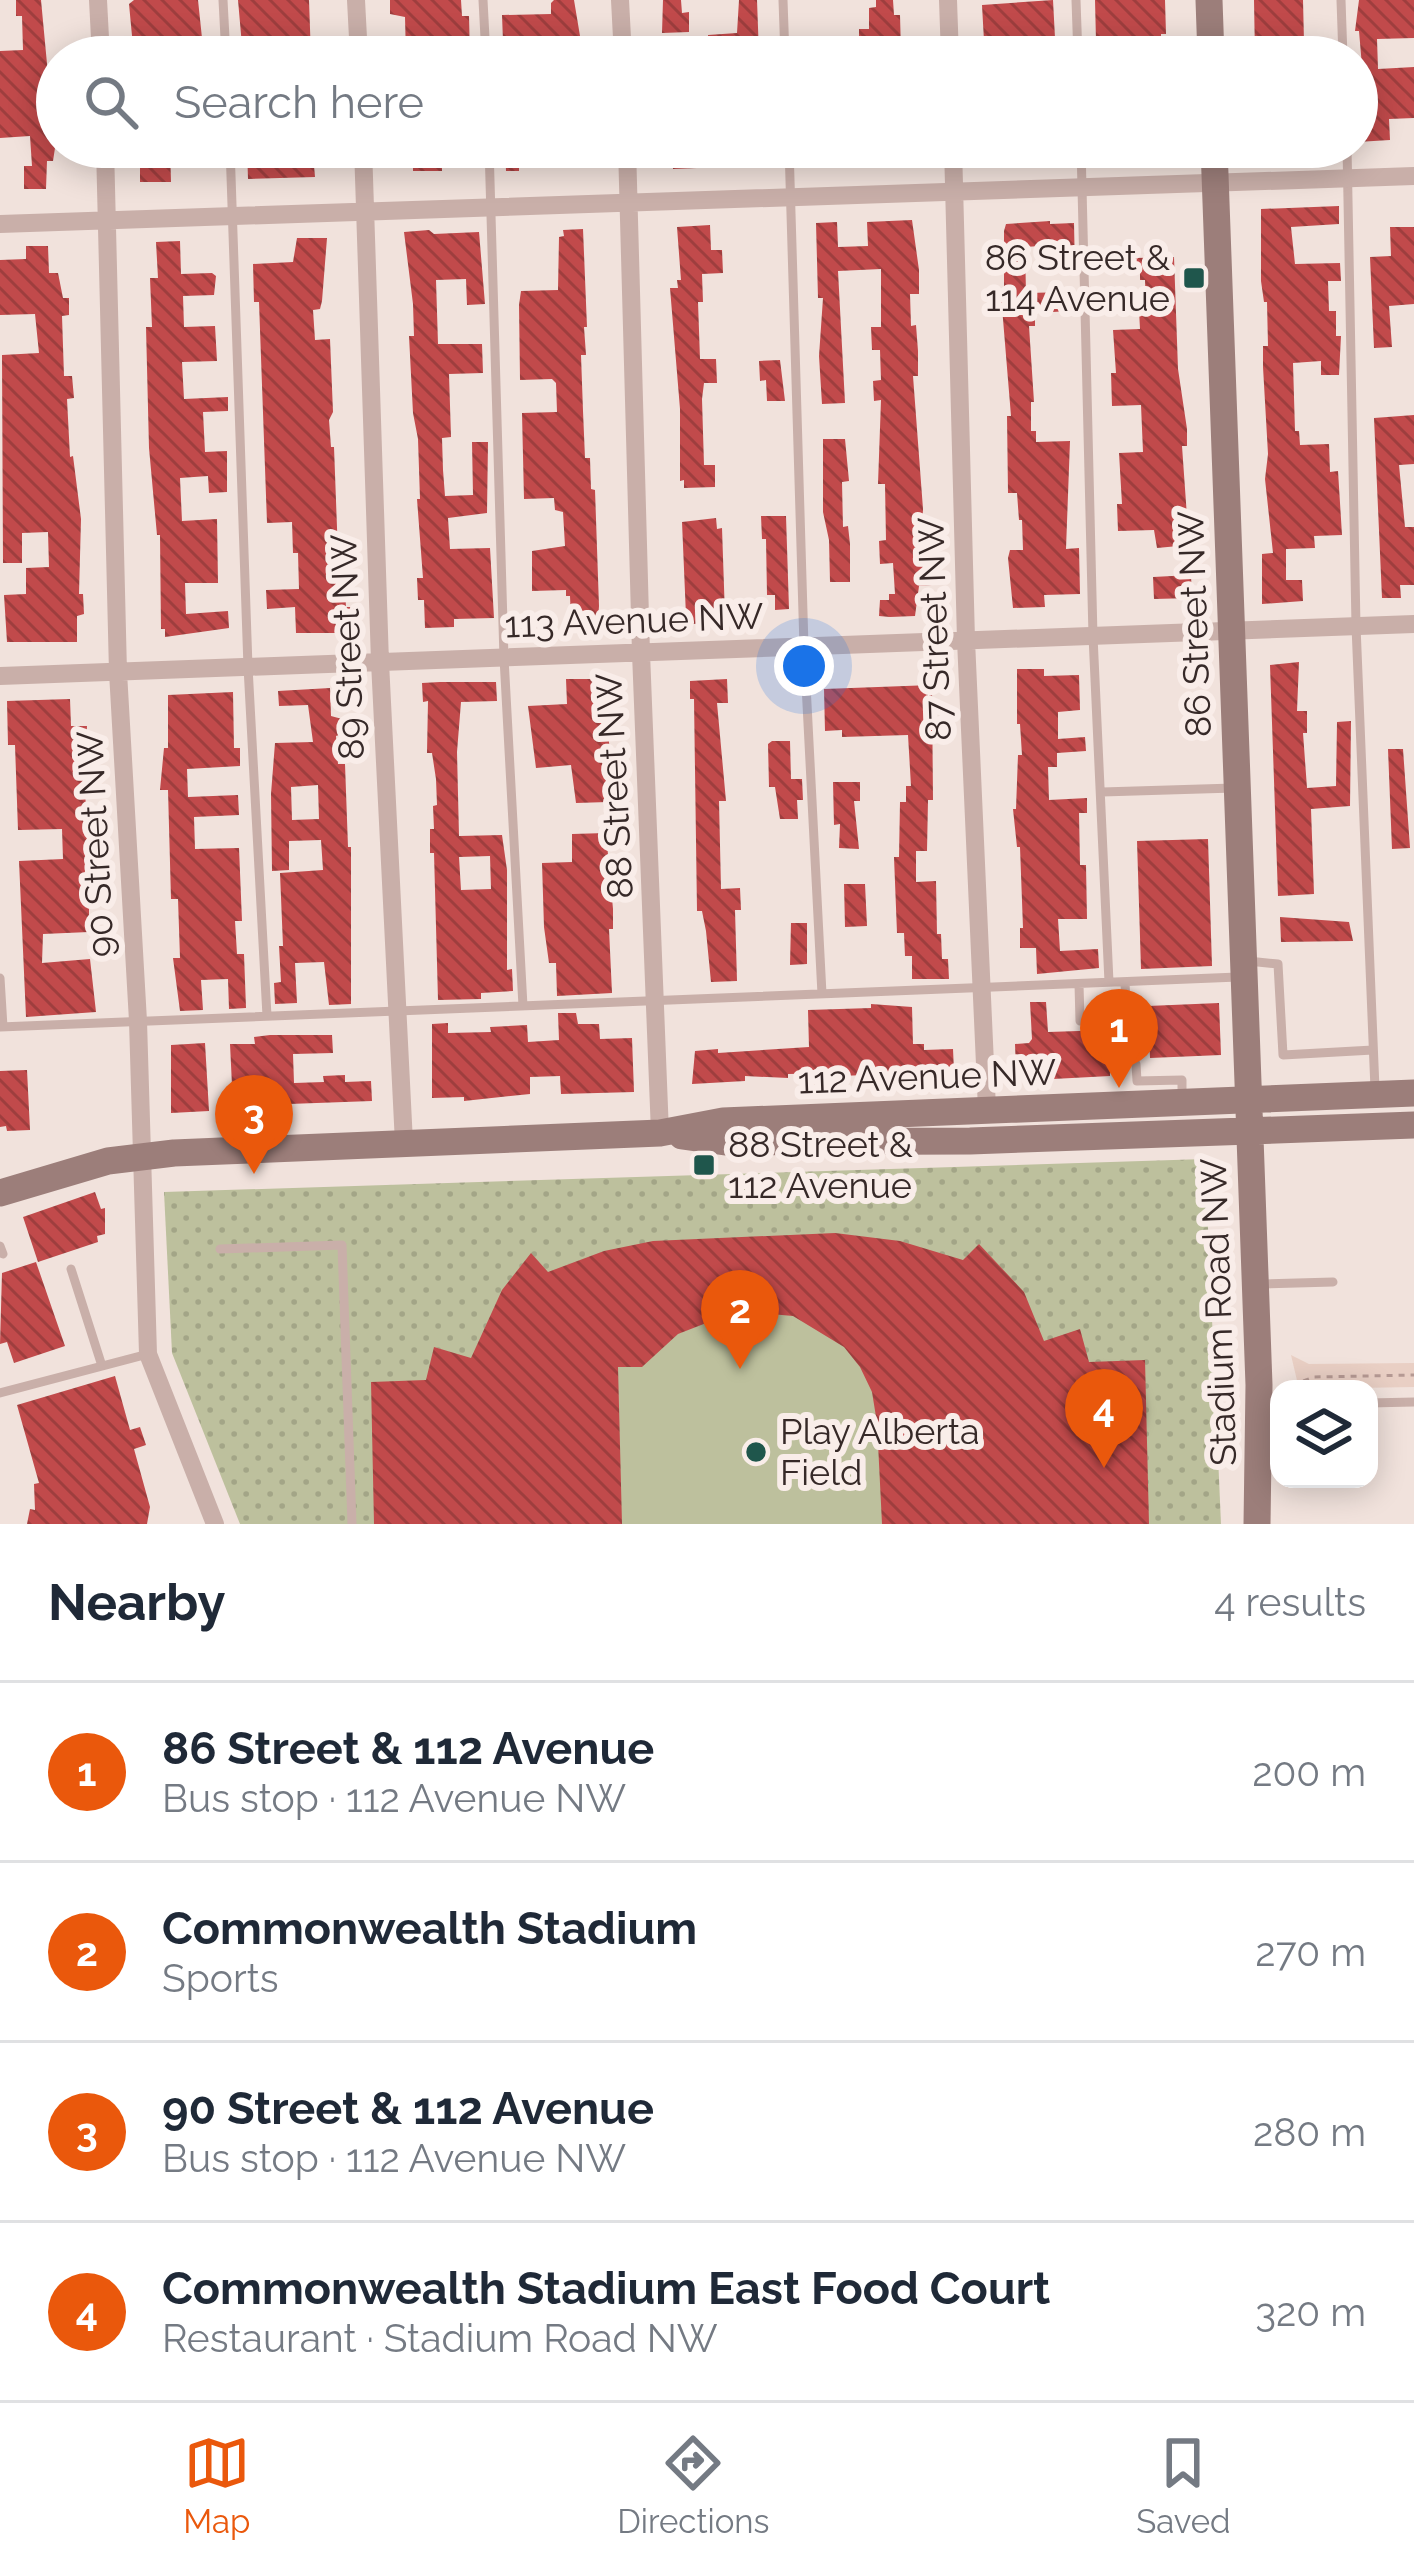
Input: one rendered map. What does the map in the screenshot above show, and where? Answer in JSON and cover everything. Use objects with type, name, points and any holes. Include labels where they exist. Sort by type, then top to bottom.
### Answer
[{"type":"main road","points":[[1209,0],[1210,36]]},
{"type":"main road","name":"86 Street NW","points":[[1215,168],[1248,1099]]},
{"type":"main road","name":"112 Avenue NW","points":[[0,1193],[65,1171],[144,1155],[660,1133],[723,1120],[1414,1093]]},
{"type":"main road","name":"Stadium Road NW","points":[[1248,1099],[1255,1284],[1269,1406],[1257,1524]]},
{"type":"main road","name":"112 Avenue NW","points":[[660,1133],[725,1142],[970,1141],[1414,1124]]},
{"type":"street","points":[[98,0],[100,36]]},
{"type":"street","points":[[356,0],[358,36]]},
{"type":"street","points":[[620,0],[622,36]]},
{"type":"street","points":[[948,0],[949,36]]},
{"type":"street","name":"90 Street NW","points":[[106,168],[118,672],[144,1155],[148,1354],[215,1524]]},
{"type":"street","name":"89 Street NW","points":[[364,168],[380,662],[404,1143]]},
{"type":"street","name":"88 Street NW","points":[[628,168],[640,652],[660,1133]]},
{"type":"street","name":"87 Street NW","points":[[954,168],[966,640],[987,1109]]},
{"type":"street","points":[[0,224],[1414,176]]},
{"type":"street","name":"113 Avenue NW","points":[[0,676],[1414,624]]},
{"type":"lane","points":[[223,0],[225,36]]},
{"type":"lane","points":[[483,0],[485,36]]},
{"type":"lane","points":[[783,0],[784,36]]},
{"type":"lane","points":[[1076,0],[1077,36]]},
{"type":"lane","points":[[1341,0],[1342,36]]},
{"type":"lane","points":[[231,168],[248,667],[267,1016]]},
{"type":"lane","points":[[490,168],[504,658],[523,1006]]},
{"type":"lane","points":[[790,168],[804,646],[822,994]]},
{"type":"lane","points":[[1082,168],[1093,636],[1109,982]]},
{"type":"lane","points":[[1348,168],[1356,626],[1375,1094]]},
{"type":"lane","points":[[1102,793],[1237,788]]},
{"type":"lane","points":[[0,978],[1,1027],[1125,982],[1278,964],[1283,1055],[1373,1050]]},
{"type":"lane","points":[[1125,982],[1128,1051],[1136,1064],[1137,1081],[1182,1080],[1182,1101]]},
{"type":"lane","points":[[1079,984],[1080,1022]]},
{"type":"lane","points":[[220,1249],[342,1245],[352,1524]]},
{"type":"lane","points":[[71,1270],[102,1366]]},
{"type":"lane","points":[[1255,1284],[1333,1282]]},
{"type":"lane","points":[[0,1393],[148,1354]]},
{"type":"lane","points":[[1378,1403],[1414,1402]]},
{"type":"path","points":[[1305,1380],[1414,1375]]},
{"type":"green space","points":[[1205,1159],[1221,1524],[240,1524],[172,1353],[164,1192]]},
{"type":"green space","points":[[835,1233],[900,1241],[963,1260],[979,1244],[1024,1292],[1049,1357],[1061,1524],[374,1524],[371,1382],[426,1380],[434,1347],[471,1358],[502,1290],[531,1253],[548,1272],[653,1243]]},
{"type":"shaded area","points":[[1291,1355],[1309,1364],[1414,1363],[1414,1387],[1378,1388],[1378,1380],[1297,1380]]},
{"type":"building","points":[[16,0],[41,0],[44,36],[36,36],[36,168],[47,168],[46,189],[24,189],[24,166],[32,166],[30,136],[0,138],[0,51],[23,50],[22,16],[16,16]]},
{"type":"building","points":[[134,0],[198,0],[202,36],[132,36],[129,4]]},
{"type":"building","points":[[238,0],[309,0],[310,36],[241,36]]},
{"type":"building","points":[[390,0],[461,0],[462,16],[469,16],[469,36],[405,36],[405,17],[390,14]]},
{"type":"building","points":[[574,0],[580,36],[503,36],[502,15],[551,14],[551,3]]},
{"type":"building","points":[[663,0],[681,0],[682,13],[689,12],[689,32],[662,33]]},
{"type":"building","points":[[739,0],[757,0],[758,36],[708,36],[737,33]]},
{"type":"building","points":[[876,0],[893,0],[894,15],[900,15],[901,36],[859,36],[859,29],[869,29],[869,8],[876,7]]},
{"type":"building","points":[[1053,0],[1055,36],[984,36],[982,5]]},
{"type":"building","points":[[1095,0],[1165,0],[1166,34],[1096,36]]},
{"type":"building","points":[[1254,0],[1303,0],[1304,36],[1255,36]]},
{"type":"building","points":[[1359,0],[1414,0],[1414,38],[1378,39],[1355,31]]},
{"type":"building","points":[[1414,67],[1414,118],[1389,119],[1390,140],[1378,141],[1378,69]]},
{"type":"building","points":[[140,168],[171,168],[171,182],[140,182]]},
{"type":"building","points":[[248,168],[314,168],[315,177],[248,179]]},
{"type":"building","points":[[1339,206],[1339,224],[1291,227],[1295,264],[1340,263],[1341,281],[1328,281],[1329,311],[1336,311],[1336,336],[1341,336],[1339,375],[1321,375],[1321,361],[1293,363],[1295,431],[1299,431],[1300,445],[1329,444],[1330,472],[1338,471],[1342,535],[1314,536],[1315,548],[1286,549],[1286,580],[1302,580],[1303,601],[1262,604],[1262,554],[1273,553],[1265,479],[1263,346],[1268,346],[1267,302],[1261,281],[1261,209]]},
{"type":"building","points":[[912,220],[919,270],[919,294],[910,294],[918,351],[918,376],[913,376],[923,509],[920,566],[931,567],[932,585],[919,586],[915,616],[890,617],[879,616],[880,600],[895,594],[893,563],[880,564],[879,541],[886,540],[885,484],[878,484],[881,400],[874,401],[873,381],[881,380],[880,350],[872,350],[871,327],[881,327],[881,269],[838,271],[845,403],[822,404],[823,298],[818,298],[816,223],[837,222],[838,247],[868,246],[867,222]]},
{"type":"building","points":[[1074,223],[1075,270],[1063,270],[1063,249],[1055,245],[1025,247],[1026,293],[1070,292],[1070,311],[1035,313],[1035,326],[1029,326],[1031,431],[1036,431],[1036,442],[1070,441],[1066,549],[1079,548],[1080,594],[1044,595],[1045,607],[1013,608],[1008,558],[1010,550],[1023,550],[1017,493],[1008,493],[1007,416],[1011,416],[1001,295],[1004,231],[1006,224]]},
{"type":"building","points":[[710,225],[711,250],[722,250],[723,273],[702,274],[703,302],[698,302],[700,359],[716,359],[717,383],[704,383],[702,399],[704,465],[715,465],[715,487],[684,488],[670,288],[678,288],[677,280],[681,280],[677,227]]},
{"type":"building","points":[[1390,227],[1414,227],[1414,304],[1389,306],[1392,347],[1374,348],[1370,257],[1391,256]]},
{"type":"building","points":[[583,229],[587,327],[586,355],[581,355],[583,411],[585,458],[590,458],[591,489],[595,490],[599,606],[598,619],[571,620],[566,590],[532,591],[532,551],[565,546],[563,512],[555,510],[554,498],[524,499],[522,413],[557,412],[552,379],[520,380],[519,305],[521,291],[558,290],[559,237],[564,236],[563,230]]},
{"type":"building","points":[[429,230],[434,234],[479,232],[485,304],[467,305],[466,279],[436,280],[438,344],[482,344],[483,373],[449,374],[451,437],[442,438],[443,470],[445,496],[473,495],[472,442],[488,442],[487,513],[448,518],[450,549],[490,548],[494,618],[454,619],[454,627],[425,628],[424,600],[418,600],[417,578],[423,578],[409,336],[414,336],[413,304],[404,232]]},
{"type":"building","points":[[297,238],[327,238],[322,301],[320,309],[313,310],[315,340],[330,339],[333,412],[329,420],[339,581],[346,607],[354,607],[354,633],[296,633],[295,607],[267,609],[266,590],[299,589],[298,553],[293,553],[292,522],[267,523],[259,302],[254,302],[253,264],[293,262]]},
{"type":"building","points":[[180,241],[181,274],[216,276],[214,295],[183,296],[184,327],[215,326],[217,361],[182,362],[184,399],[228,397],[228,411],[203,412],[205,452],[227,451],[227,492],[209,493],[208,476],[180,478],[182,521],[217,519],[218,583],[185,583],[186,614],[228,611],[229,628],[165,637],[161,629],[160,535],[149,448],[146,327],[152,327],[150,278],[158,278],[156,242]]},
{"type":"building","points":[[26,246],[48,246],[49,273],[58,273],[63,298],[69,298],[69,315],[62,316],[64,376],[72,376],[74,398],[67,399],[70,457],[81,519],[79,594],[83,594],[84,614],[77,616],[77,642],[7,642],[4,595],[26,594],[26,568],[49,567],[48,532],[22,533],[22,563],[3,563],[2,355],[39,353],[35,314],[0,315],[0,260],[26,259]]},
{"type":"building","points":[[1174,257],[1178,369],[1187,429],[1187,446],[1182,446],[1189,545],[1157,548],[1154,530],[1118,531],[1117,504],[1122,504],[1119,453],[1143,452],[1141,405],[1112,406],[1113,330],[1140,329],[1139,310],[1146,309],[1145,280],[1140,280],[1140,271],[1135,272],[1135,258]]},
{"type":"building","points":[[780,360],[785,401],[767,401],[759,361]]},
{"type":"building","points":[[1414,415],[1414,464],[1399,465],[1405,527],[1414,527],[1414,585],[1400,585],[1401,598],[1382,598],[1374,418]]},
{"type":"building","points":[[823,439],[845,439],[849,481],[842,482],[843,527],[848,526],[850,582],[830,582]]},
{"type":"building","points":[[761,516],[786,516],[789,609],[775,610],[775,595],[767,595]]},
{"type":"building","points":[[716,518],[717,529],[722,528],[725,616],[719,616],[719,623],[691,624],[691,616],[686,616],[682,522]]},
{"type":"building","points":[[1191,575],[1192,598],[1154,599],[1153,577]]},
{"type":"building","points":[[1299,662],[1297,711],[1307,711],[1307,733],[1303,733],[1307,788],[1336,786],[1337,722],[1351,721],[1350,806],[1311,809],[1314,894],[1278,896],[1270,665]]},
{"type":"building","points":[[1017,669],[1044,669],[1044,676],[1079,675],[1080,710],[1058,712],[1058,739],[1085,737],[1086,751],[1057,753],[1057,767],[1048,767],[1049,800],[1087,798],[1087,813],[1079,813],[1087,919],[1058,919],[1060,951],[1098,949],[1099,968],[1037,974],[1036,948],[1020,948],[1020,847],[1013,809],[1018,755],[1022,755]]},
{"type":"building","points":[[566,679],[597,679],[602,730],[608,729],[610,755],[604,755],[608,802],[576,803],[571,765],[536,768],[528,706],[567,704]]},
{"type":"building","points":[[727,679],[728,703],[717,703],[726,801],[719,801],[721,889],[740,888],[741,910],[735,910],[737,981],[711,982],[706,931],[702,911],[697,911],[690,681]]},
{"type":"building","points":[[496,682],[497,701],[461,702],[457,752],[459,836],[502,835],[507,870],[507,970],[512,969],[513,991],[481,993],[481,999],[438,1000],[434,853],[430,853],[436,779],[432,753],[427,753],[428,701],[423,702],[422,683]],"holes":[[[490,856],[491,889],[461,890],[459,857]]]},
{"type":"building","points":[[932,685],[933,800],[928,800],[927,851],[916,851],[916,882],[936,881],[937,934],[941,934],[942,959],[948,959],[949,979],[912,979],[912,956],[905,956],[904,933],[897,933],[894,857],[899,857],[900,802],[906,802],[906,786],[911,786],[908,735],[842,737],[842,730],[825,731],[824,689]]},
{"type":"building","points":[[330,688],[331,716],[342,719],[342,734],[336,736],[338,764],[345,764],[351,847],[351,1004],[329,1005],[324,962],[295,963],[297,1003],[275,1004],[274,983],[281,982],[279,946],[283,946],[280,873],[323,870],[321,840],[289,841],[289,870],[272,871],[275,743],[313,742],[308,705],[279,706],[278,691]],"holes":[[[318,785],[319,819],[292,820],[291,787]]]},
{"type":"building","points":[[233,692],[234,748],[240,748],[240,766],[187,769],[188,797],[238,795],[239,815],[194,817],[195,849],[239,848],[242,921],[235,921],[237,954],[244,954],[246,1008],[229,1009],[228,979],[201,980],[203,1010],[180,1011],[173,958],[180,958],[178,899],[171,899],[168,790],[160,790],[164,748],[168,748],[168,695]]},
{"type":"building","points":[[70,699],[71,726],[87,726],[84,779],[93,900],[89,900],[89,932],[43,934],[42,963],[90,959],[96,1012],[26,1017],[19,861],[63,859],[62,829],[18,830],[15,745],[8,745],[7,701]]},
{"type":"building","points":[[790,741],[791,779],[802,779],[798,819],[780,819],[775,787],[769,787],[768,744]]},
{"type":"building","points":[[1388,749],[1403,749],[1410,848],[1392,849]]},
{"type":"building","points":[[833,782],[860,782],[860,801],[854,801],[859,849],[839,848]]},
{"type":"building","points":[[606,833],[613,909],[613,929],[609,929],[612,993],[557,996],[556,963],[549,963],[544,927],[542,863],[572,862],[572,834]]},
{"type":"building","points":[[1208,839],[1212,966],[1141,969],[1137,841]]},
{"type":"building","points":[[844,884],[865,884],[867,926],[845,927]]},
{"type":"building","points":[[1280,917],[1349,922],[1353,941],[1281,942]]},
{"type":"building","points":[[791,923],[807,923],[807,964],[790,965]]},
{"type":"building","points":[[1030,1002],[1046,1002],[1048,1032],[1109,1030],[1110,1076],[1053,1079],[1053,1069],[1016,1070],[1015,1044],[1032,1039]]},
{"type":"building","points":[[1219,1003],[1221,1055],[1150,1058],[1148,1006]]},
{"type":"building","points":[[871,1004],[912,1007],[913,1044],[924,1044],[924,1050],[953,1049],[954,1071],[892,1080],[867,1081],[867,1075],[839,1073],[788,1074],[788,1078],[745,1076],[745,1081],[692,1084],[695,1051],[809,1047],[808,1010],[871,1008]]},
{"type":"building","points":[[558,1013],[576,1013],[578,1024],[599,1024],[600,1039],[632,1038],[634,1092],[561,1094],[560,1076],[530,1077],[530,1094],[464,1101],[464,1097],[432,1098],[432,1024],[448,1023],[448,1033],[527,1025],[528,1042],[559,1040]]},
{"type":"building","points":[[332,1035],[333,1053],[293,1054],[294,1083],[324,1082],[323,1076],[345,1075],[345,1082],[371,1081],[372,1101],[233,1106],[230,1044],[255,1044],[254,1037]]},
{"type":"building","points":[[205,1043],[209,1111],[171,1113],[171,1045]]},
{"type":"building","points":[[27,1070],[30,1130],[7,1131],[6,1126],[0,1127],[0,1071]]},
{"type":"building","points":[[95,1192],[101,1209],[105,1208],[105,1234],[97,1236],[98,1242],[38,1262],[23,1217]]},
{"type":"building","points":[[835,1233],[900,1241],[963,1260],[979,1244],[1024,1292],[1044,1341],[1080,1329],[1089,1362],[1145,1360],[1149,1524],[882,1524],[877,1423],[872,1392],[860,1367],[844,1347],[793,1316],[737,1311],[678,1334],[642,1367],[618,1367],[622,1524],[374,1524],[371,1382],[426,1380],[434,1347],[471,1358],[502,1290],[531,1253],[548,1272],[604,1251],[653,1241]]},
{"type":"building","points":[[36,1262],[65,1346],[14,1363],[7,1342],[0,1344],[2,1273]]},
{"type":"building","points":[[115,1376],[130,1430],[140,1427],[146,1445],[134,1449],[150,1507],[147,1524],[27,1524],[30,1509],[35,1510],[34,1484],[39,1483],[17,1405]]},
{"type":"place","name":"86 Street & 114 Avenue","points":[[1194,278]]},
{"type":"place","name":"86 Street & 112 Avenue","points":[[1119,1088]]},
{"type":"place","name":"88 Street & 112 Avenue","points":[[704,1165]]},
{"type":"place","name":"90 Street & 112 Avenue","points":[[254,1174]]},
{"type":"place","name":"Commonwealth Stadium","points":[[740,1369]]},
{"type":"place","name":"Play Alberta Field","points":[[756,1452]]},
{"type":"place","name":"Commonwealth Stadium East Food Court","points":[[1104,1468]]}]
